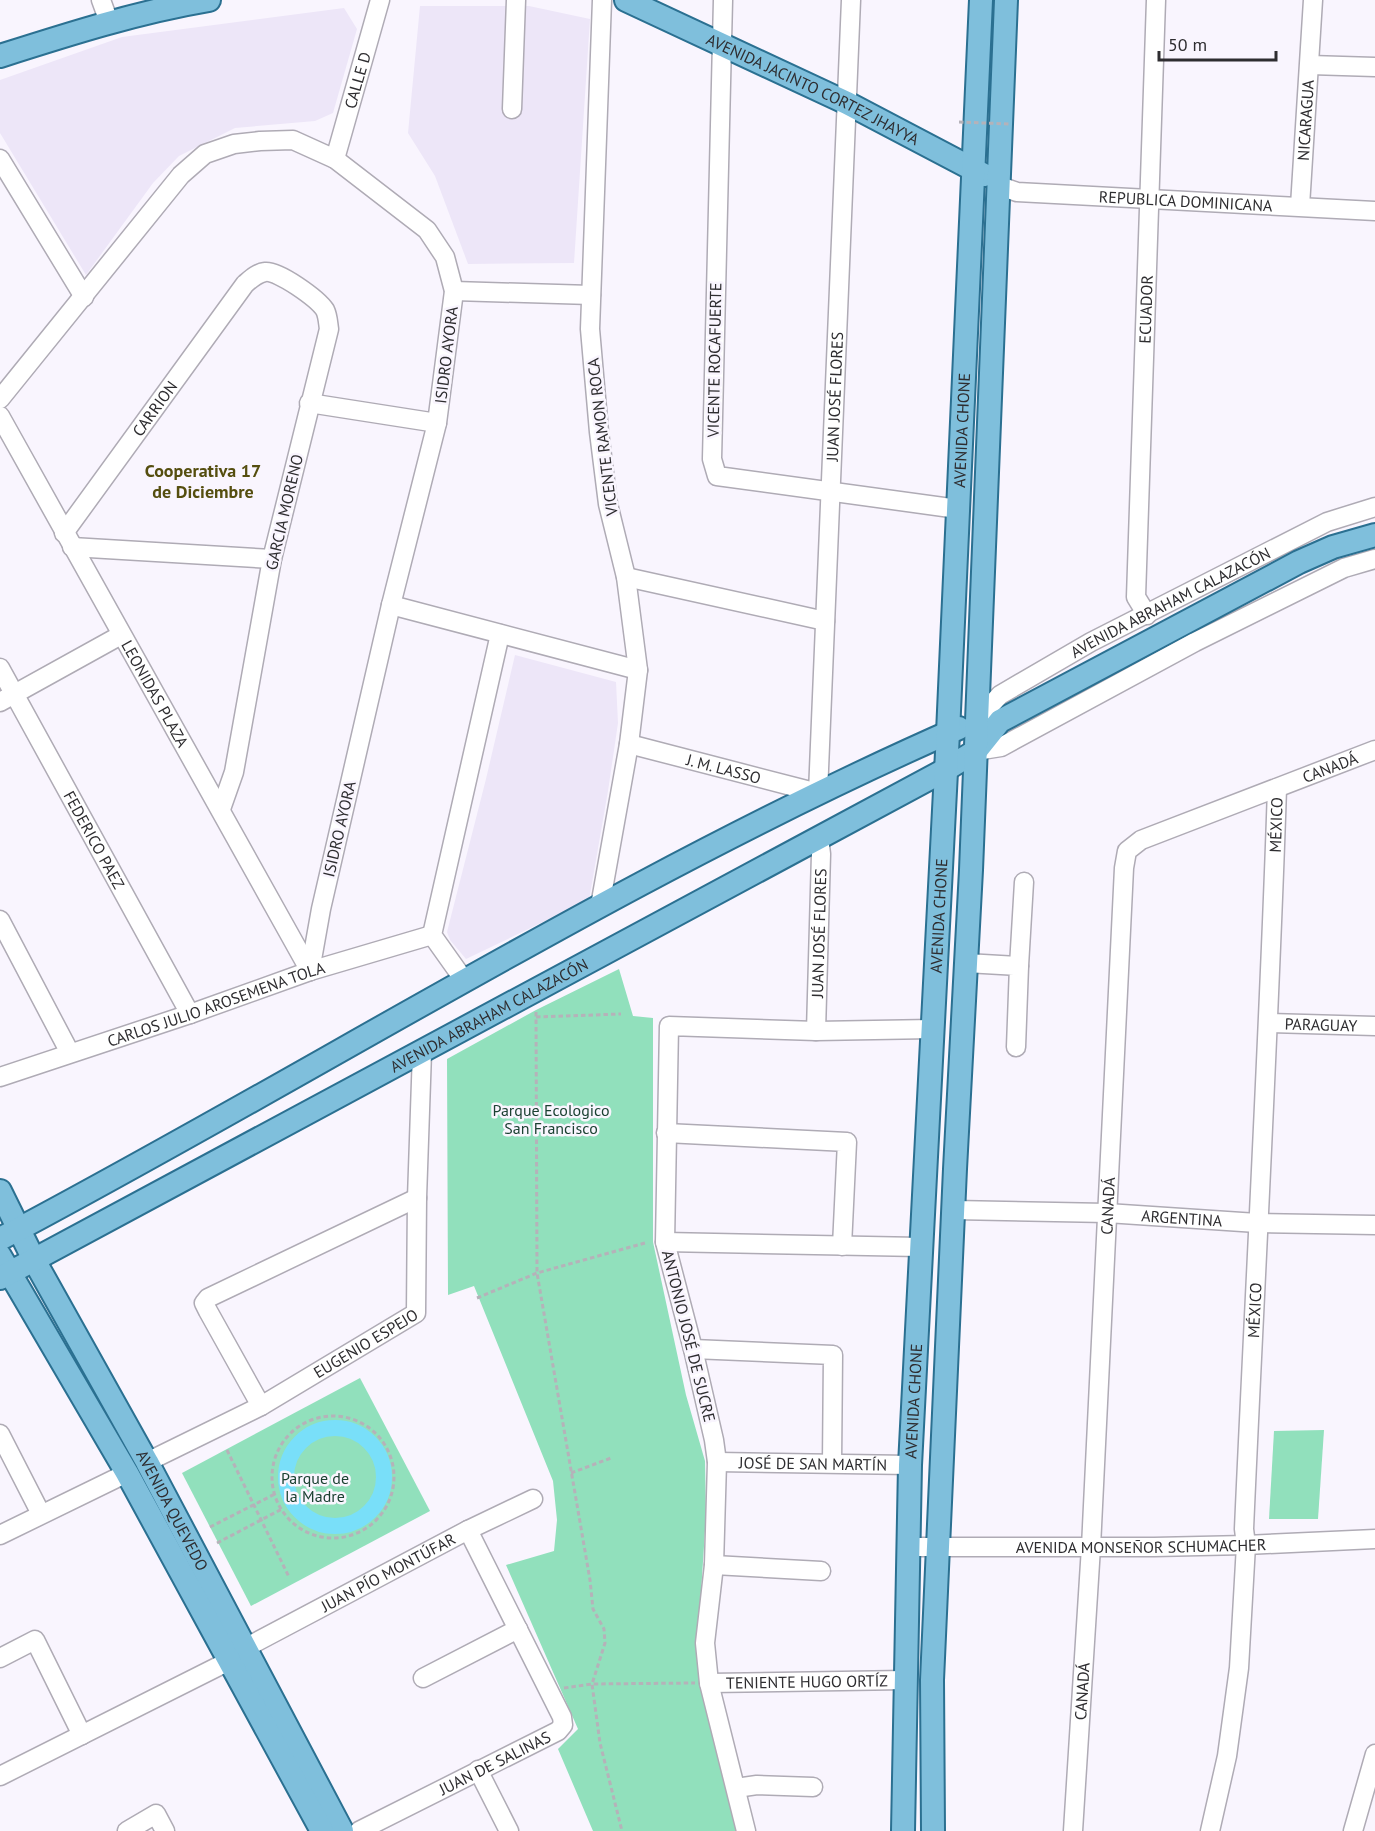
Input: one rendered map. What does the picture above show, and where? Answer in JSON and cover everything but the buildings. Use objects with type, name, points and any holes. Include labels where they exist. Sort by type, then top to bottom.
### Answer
[{"type":"main road","points":[[0,56],[109,22],[167,7],[209,0]]},
{"type":"main road","name":"AVENIDA JACINTO CORTEZ JHAYYA","points":[[626,0],[847,103],[975,169],[997,185]]},
{"type":"main road","name":"AVENIDA CHONE","points":[[903,1831],[910,1465],[948,733],[981,0]]},
{"type":"main road","name":"AVENIDA CHONE","points":[[933,1831],[932,1680],[976,751],[1006,0]]},
{"type":"main road","name":"AVENIDA ABRAHAM CALAZACÓN","points":[[3,1269],[34,1260],[945,770],[976,751],[1000,721],[1299,562],[1333,547],[1375,535]]},
{"type":"main road","name":"AVENIDA ABRAHAM CALAZACÓN","points":[[9,1234],[85,1195],[464,980],[600,906],[818,793],[977,720],[1000,721]]},
{"type":"main road","name":"AVENIDA QUEVEDO","points":[[0,1191],[9,1234],[34,1260],[147,1462],[322,1831]]},
{"type":"main road","name":"AVENIDA QUEVEDO","points":[[3,1269],[342,1831]]},
{"type":"street","points":[[101,0],[109,22]]},
{"type":"street","name":"CALLE D","points":[[335,159],[380,0]]},
{"type":"street","points":[[513,110],[516,0]]},
{"type":"street","name":"VICENTE RAMON ROCA","points":[[600,906],[629,744],[638,670],[626,577],[606,494],[592,352],[591,295],[602,0]]},
{"type":"street","name":"VICENTE ROCAFUERTE","points":[[723,0],[712,459],[717,476],[958,509]]},
{"type":"street","name":"JUAN JOSÉ FLORES","points":[[818,793],[851,0]]},
{"type":"street","name":"ECUADOR","points":[[1147,615],[1136,597],[1156,0]]},
{"type":"street","name":"NICARAGUA","points":[[1300,206],[1313,0]]},
{"type":"street","points":[[1310,65],[1375,67]]},
{"type":"street","name":"ISIDRO AYORA","points":[[0,399],[181,175],[205,154],[234,144],[293,140],[335,159],[427,230],[445,257],[454,291],[437,423],[391,605],[321,909],[310,971]]},
{"type":"street","points":[[0,159],[84,297]]},
{"type":"street","name":"REPUBLICA DOMINICANA","points":[[997,185],[1017,192],[1375,211]]},
{"type":"street","name":"GARCIA MORENO","points":[[221,809],[234,772],[272,559],[329,329],[325,311],[318,303],[277,273],[265,272],[254,276],[245,284]]},
{"type":"street","name":"CARRION","points":[[68,540],[245,284]]},
{"type":"street","points":[[454,291],[591,295]]},
{"type":"street","points":[[309,403],[437,423]]},
{"type":"street","name":"LEONIDAS PLAZA","points":[[0,416],[310,971]]},
{"type":"street","name":"AVENIDA ABRAHAM CALAZACÓN","points":[[977,720],[1000,695],[1091,642],[1327,522],[1375,507]]},
{"type":"street","points":[[68,540],[272,559]]},
{"type":"street","name":"AVENIDA ABRAHAM CALAZACÓN","points":[[976,751],[1001,747],[1194,642],[1344,568],[1375,559]]},
{"type":"street","points":[[626,577],[825,621]]},
{"type":"street","points":[[391,605],[638,670]]},
{"type":"street","points":[[464,980],[432,935],[500,634]]},
{"type":"street","points":[[7,698],[121,635]]},
{"type":"street","name":"FEDERICO PAEZ","points":[[0,668],[7,698],[190,1014]]},
{"type":"street","name":"J. M. LASSO","points":[[629,744],[818,793]]},
{"type":"street","name":"CANADÁ","points":[[1073,1831],[1091,1547],[1124,868],[1127,851],[1141,840],[1375,750]]},
{"type":"street","name":"MÉXICO","points":[[1210,1831],[1227,1756],[1239,1668],[1246,1545],[1244,1529],[1257,1223],[1269,1023],[1277,788]]},
{"type":"street","name":"JUAN JOSÉ FLORES","points":[[816,1031],[821,854],[819,837]]},
{"type":"street","points":[[1016,1047],[1024,882]]},
{"type":"street","points":[[0,920],[70,1053]]},
{"type":"street","name":"CARLOS JULIO AROSEMENA TOLA","points":[[0,1077],[190,1014],[310,971],[432,935]]},
{"type":"street","points":[[966,963],[1019,966]]},
{"type":"street","name":"PARAGUAY","points":[[1269,1023],[1375,1026]]},
{"type":"street","name":"ANTONIO JOSÉ DE SUCRE","points":[[746,1831],[709,1683],[705,1643],[714,1565],[717,1462],[714,1440],[665,1242],[669,1026],[816,1031],[932,1029]]},
{"type":"street","name":"EUGENIO ESPEJO","points":[[147,1462],[261,1406],[416,1313],[422,1052]]},
{"type":"street","points":[[666,1133],[847,1142],[842,1246]]},
{"type":"street","points":[[261,1406],[204,1303],[208,1298],[417,1198]]},
{"type":"street","name":"ARGENTINA","points":[[954,1210],[1107,1213],[1257,1223],[1375,1225]]},
{"type":"street","points":[[665,1242],[920,1247]]},
{"type":"street","points":[[693,1349],[833,1355],[832,1463]]},
{"type":"street","points":[[0,1434],[40,1514]]},
{"type":"street","name":"JOSÉ DE SAN MARTÍN","points":[[717,1462],[910,1465]]},
{"type":"street","points":[[0,1535],[127,1473]]},
{"type":"street","name":"JUAN PÍO MONTÚFAR","points":[[0,1776],[237,1655],[468,1530],[533,1499]]},
{"type":"street","name":"JUAN DE SALINAS","points":[[359,1831],[558,1731],[562,1725],[562,1717],[468,1530]]},
{"type":"street","name":"AVENIDA MONSEÑOR SCHUMACHER","points":[[908,1547],[1246,1545],[1375,1539]]},
{"type":"street","points":[[714,1565],[821,1571]]},
{"type":"street","points":[[423,1678],[518,1629]]},
{"type":"street","points":[[0,1658],[35,1640],[82,1735]]},
{"type":"street","name":"TENIENTE HUGO ORTÍZ","points":[[709,1683],[905,1680]]},
{"type":"street","points":[[1353,1831],[1375,1754]]},
{"type":"street","points":[[478,1770],[509,1831]]},
{"type":"street","points":[[736,1788],[757,1785],[813,1787]]},
{"type":"street","points":[[127,1831],[156,1814],[165,1831]]},
{"type":"path","points":[[959,122],[1010,124]]},
{"type":"path","points":[[536,1010],[537,1273],[590,1580],[593,1609],[604,1629],[604,1643],[592,1684],[600,1743],[622,1831]]},
{"type":"path","points":[[535,1017],[621,1014]]},
{"type":"path","points":[[477,1298],[537,1273],[645,1243]]},
{"type":"path","points":[[336,1415],[352,1419],[367,1426],[380,1437],[389,1451],[393,1467],[392,1492],[381,1514],[370,1526],[355,1534],[339,1538],[322,1537],[306,1532],[282,1509],[275,1494],[273,1478],[275,1461],[281,1446],[291,1433],[305,1423],[320,1417],[336,1415]]},
{"type":"path","points":[[227,1450],[289,1577]]},
{"type":"path","points":[[571,1473],[611,1458]]},
{"type":"path","points":[[210,1527],[275,1494]]},
{"type":"path","points":[[217,1543],[282,1509]]},
{"type":"path","points":[[560,1688],[592,1684],[709,1683]]},
{"type":"shaded area","points":[[420,6],[529,6],[590,19],[574,263],[468,264],[435,176],[408,133]]},
{"type":"shaded area","points":[[344,8],[357,29],[333,113],[315,121],[235,128],[179,156],[153,183],[86,275],[0,133],[0,80],[122,37]]},
{"type":"shaded area","points":[[515,655],[616,682],[618,723],[608,791],[589,900],[466,959],[450,940],[447,932]]},
{"type":"green space","name":"Parque Ecologico San Francisco","points":[[619,969],[633,1016],[653,1018],[653,1242],[686,1395],[705,1461],[706,1515],[698,1639],[743,1831],[593,1831],[558,1749],[578,1729],[506,1565],[554,1551],[557,1520],[553,1481],[474,1286],[448,1295],[447,1059],[536,1010]]},
{"type":"green space","name":"Parque de la Madre","points":[[360,1378],[430,1511],[251,1606],[182,1473]]},
{"type":"green space","points":[[1324,1430],[1318,1519],[1269,1519],[1274,1431]]},
{"type":"waterway","points":[[335,1428],[354,1431],[370,1442],[381,1458],[384,1477],[381,1496],[370,1512],[354,1523],[335,1526],[316,1523],[300,1512],[289,1496],[286,1477],[289,1458],[300,1442],[316,1431],[335,1428]]},
{"type":"district","name":"Cooperativa 17 de Diciembre","points":[[203,480]]}]
